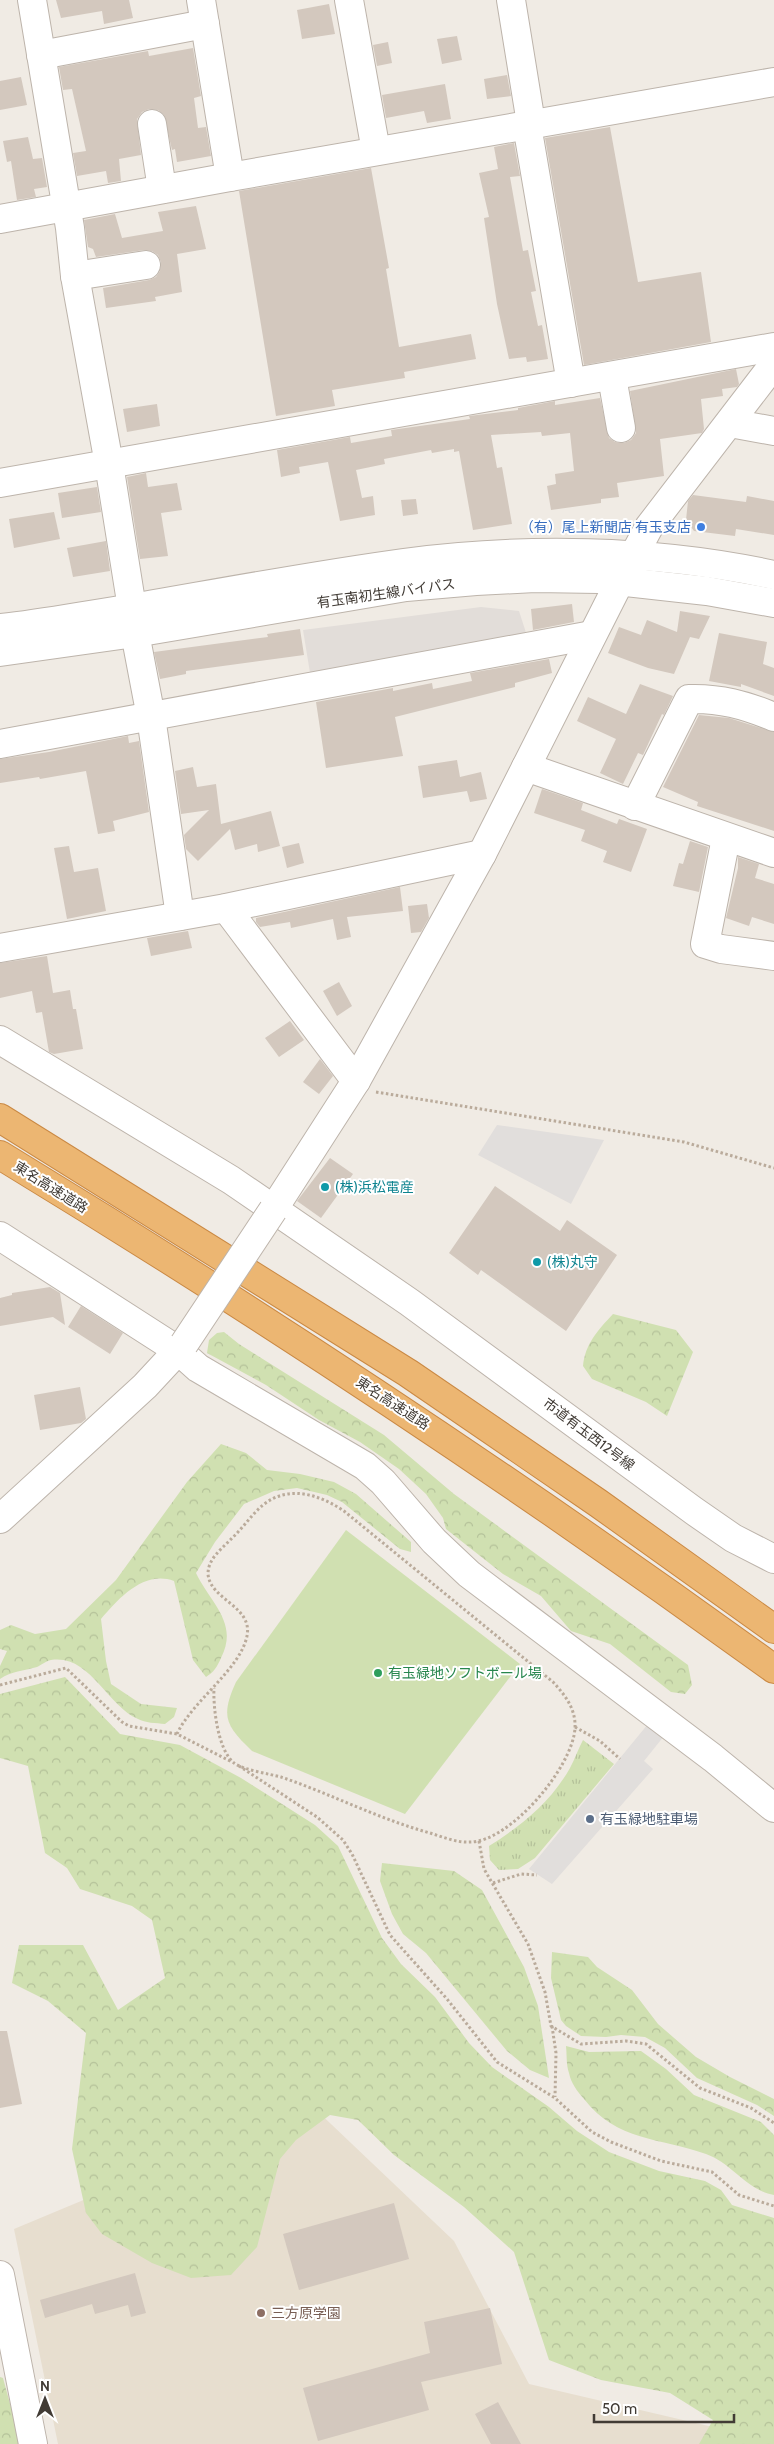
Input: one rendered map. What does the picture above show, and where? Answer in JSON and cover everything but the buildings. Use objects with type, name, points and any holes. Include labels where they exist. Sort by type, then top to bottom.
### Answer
[{"type":"highway","points":[[0,1118],[408,1372],[774,1629]]},
{"type":"highway","name":"東名高速道路","points":[[0,1155],[390,1401],[682,1602],[774,1669]]},
{"type":"highway","points":[[701,1576],[774,1622]]},
{"type":"highway","points":[[682,1602],[774,1686]]},
{"type":"street","points":[[32,0],[76,276],[151,716],[180,916]]},
{"type":"street","points":[[349,0],[376,151]]},
{"type":"street","points":[[511,0],[530,117],[529,137],[571,383]]},
{"type":"street","points":[[41,55],[203,12],[230,176]]},
{"type":"street","points":[[0,219],[230,176],[774,82]]},
{"type":"street","points":[[152,124],[162,189]]},
{"type":"street","points":[[76,276],[146,265]]},
{"type":"street","points":[[0,483],[612,377],[774,347]]},
{"type":"street","points":[[0,1519],[146,1386],[181,1348],[273,1210],[356,1080],[482,854],[633,556],[658,516],[774,364]]},
{"type":"street","points":[[612,377],[621,428]]},
{"type":"street","points":[[730,423],[774,431]]},
{"type":"street","name":"有玉南初生線バイパス","points":[[0,652],[134,620],[404,563],[512,555],[573,554],[633,556],[714,564],[774,575]]},
{"type":"street","name":"有玉南初生線バイパス","points":[[0,628],[134,620],[406,587],[535,578],[582,578],[620,581],[707,591],[774,603]]},
{"type":"street","points":[[0,744],[592,635]]},
{"type":"street","points":[[635,806],[689,699],[728,701],[750,707],[774,717]]},
{"type":"street","points":[[526,767],[774,854]]},
{"type":"street","points":[[726,838],[705,944],[721,949],[774,956]]},
{"type":"street","points":[[0,948],[226,908],[482,854]]},
{"type":"street","points":[[226,908],[356,1080]]},
{"type":"street","name":"市道有玉西12号線","points":[[0,1040],[231,1180],[409,1302],[694,1511],[733,1538],[774,1559]]},
{"type":"street","points":[[0,1236],[181,1348],[198,1368],[374,1473],[434,1541],[469,1574],[713,1758],[774,1808]]},
{"type":"street","points":[[0,2275],[33,2444]]},
{"type":"path","points":[[356,1080],[381,1094],[684,1142],[774,1168]]},
{"type":"path","points":[[177,1734],[183,1721],[214,1688],[241,1650],[247,1636],[247,1626],[244,1617],[218,1592],[208,1576],[210,1563],[264,1504],[290,1493],[324,1499],[344,1511],[553,1682],[565,1695],[573,1710],[575,1727],[571,1744],[547,1789],[508,1826],[479,1841],[456,1841],[406,1827],[282,1778],[235,1763],[222,1746],[213,1701],[214,1688]]},
{"type":"path","points":[[0,1685],[66,1668],[122,1722],[129,1726],[177,1734],[235,1763],[331,1828],[352,1854],[390,1935],[402,1951],[447,1999],[497,2062],[555,2098],[592,2132],[611,2142],[661,2161],[712,2172],[739,2194],[774,2206]]},
{"type":"path","points":[[575,1727],[600,1741],[620,1759]]},
{"type":"path","points":[[479,1841],[484,1868],[528,1944],[544,1992],[556,2053],[555,2098]]},
{"type":"path","points":[[493,1883],[521,1874],[537,1875]]},
{"type":"path","points":[[552,2026],[581,2044],[626,2041],[646,2044],[700,2088],[752,2108],[774,2123]]},
{"type":"shaded area","points":[[481,607],[519,611],[529,642],[311,679],[303,630]]},
{"type":"shaded area","points":[[497,1125],[604,1140],[571,1204],[478,1155]]},
{"type":"shaded area","name":"有玉緑地駐車場","points":[[648,1724],[664,1736],[644,1761],[653,1769],[552,1884],[529,1869]]},
{"type":"shaded area","name":"三方原学園","points":[[311,2105],[454,2241],[529,2384],[747,2435],[774,2444],[58,2444],[14,2229]]},
{"type":"green space","points":[[613,1314],[676,1330],[693,1352],[667,1416],[646,1402],[592,1379],[583,1366],[589,1344]]},
{"type":"green space","points":[[224,1332],[239,1344],[384,1435],[454,1494],[688,1665],[692,1685],[685,1694],[671,1692],[610,1644],[571,1631],[541,1596],[503,1574],[446,1529],[443,1518],[426,1494],[399,1469],[360,1442],[319,1420],[266,1385],[207,1353],[209,1340],[217,1333]]},
{"type":"green space","points":[[221,1444],[246,1453],[267,1470],[300,1474],[334,1482],[356,1494],[411,1542],[411,1552],[400,1549],[342,1502],[327,1495],[297,1488],[274,1491],[244,1504],[215,1542],[196,1573],[221,1614],[227,1634],[226,1646],[221,1658],[209,1675],[206,1677],[193,1660],[174,1581],[152,1579],[142,1583],[124,1595],[101,1619],[111,1684],[141,1704],[177,1708],[174,1717],[165,1724],[144,1721],[127,1712],[87,1672],[65,1660],[51,1660],[37,1667],[13,1673],[0,1679],[0,1666],[7,1651],[0,1649],[0,1630],[11,1625],[35,1634],[66,1629],[116,1580],[187,1482]]},
{"type":"green space","name":"有玉緑地ソフトボール場","points":[[346,1530],[520,1664],[405,1814],[252,1751],[236,1735],[228,1720],[228,1704],[236,1682]]},
{"type":"green space","points":[[65,1677],[120,1734],[180,1745],[241,1778],[315,1825],[338,1846],[382,1938],[401,1964],[435,1997],[469,2043],[492,2067],[549,2107],[577,2131],[609,2152],[659,2171],[705,2181],[721,2190],[732,2205],[774,2218],[774,2444],[699,2444],[713,2420],[670,2393],[601,2380],[549,2360],[514,2252],[464,2207],[394,2155],[358,2120],[330,2115],[296,2140],[280,2159],[257,2247],[231,2275],[191,2278],[152,2263],[102,2234],[86,2213],[72,2149],[86,2033],[48,2001],[12,1983],[19,1945],[83,1945],[118,2010],[165,1978],[152,1920],[132,1906],[80,1889],[67,1868],[45,1853],[28,1766],[0,1758],[0,1694]]},
{"type":"green space","points":[[583,1740],[614,1764],[535,1858],[518,1869],[499,1870],[490,1860],[489,1846],[524,1821],[554,1792],[570,1768]]},
{"type":"green space","points":[[382,1863],[454,1871],[482,1890],[524,1967],[538,2006],[549,2078],[530,2070],[507,2051],[426,1953],[403,1934],[392,1914],[380,1881]]},
{"type":"green space","points":[[552,1952],[588,1957],[597,1967],[632,1990],[658,2024],[696,2057],[774,2099],[774,2116],[757,2105],[697,2078],[665,2048],[645,2037],[621,2035],[606,2037],[581,2036],[566,2026],[561,2020],[551,1978]]},
{"type":"green space","points":[[566,2046],[589,2052],[641,2051],[666,2069],[694,2095],[761,2122],[774,2135],[774,2195],[755,2188],[724,2164],[706,2154],[640,2136],[610,2123],[597,2113],[581,2096],[571,2080],[568,2070]]},
{"type":"green space","points":[[0,2377],[3,2378],[21,2444],[0,2444]]},
{"type":"place","name":"（有）尾上新聞店 有玉支店","points":[[701,527]]},
{"type":"place","name":"(株)浜松電産","points":[[325,1187]]},
{"type":"place","name":"(株)丸守","points":[[537,1262]]},
{"type":"place","name":"有玉緑地ソフトボール場","points":[[378,1673]]},
{"type":"place","name":"有玉緑地駐車場","points":[[590,1819]]},
{"type":"place","name":"三方原学園","points":[[261,2313]]}]
